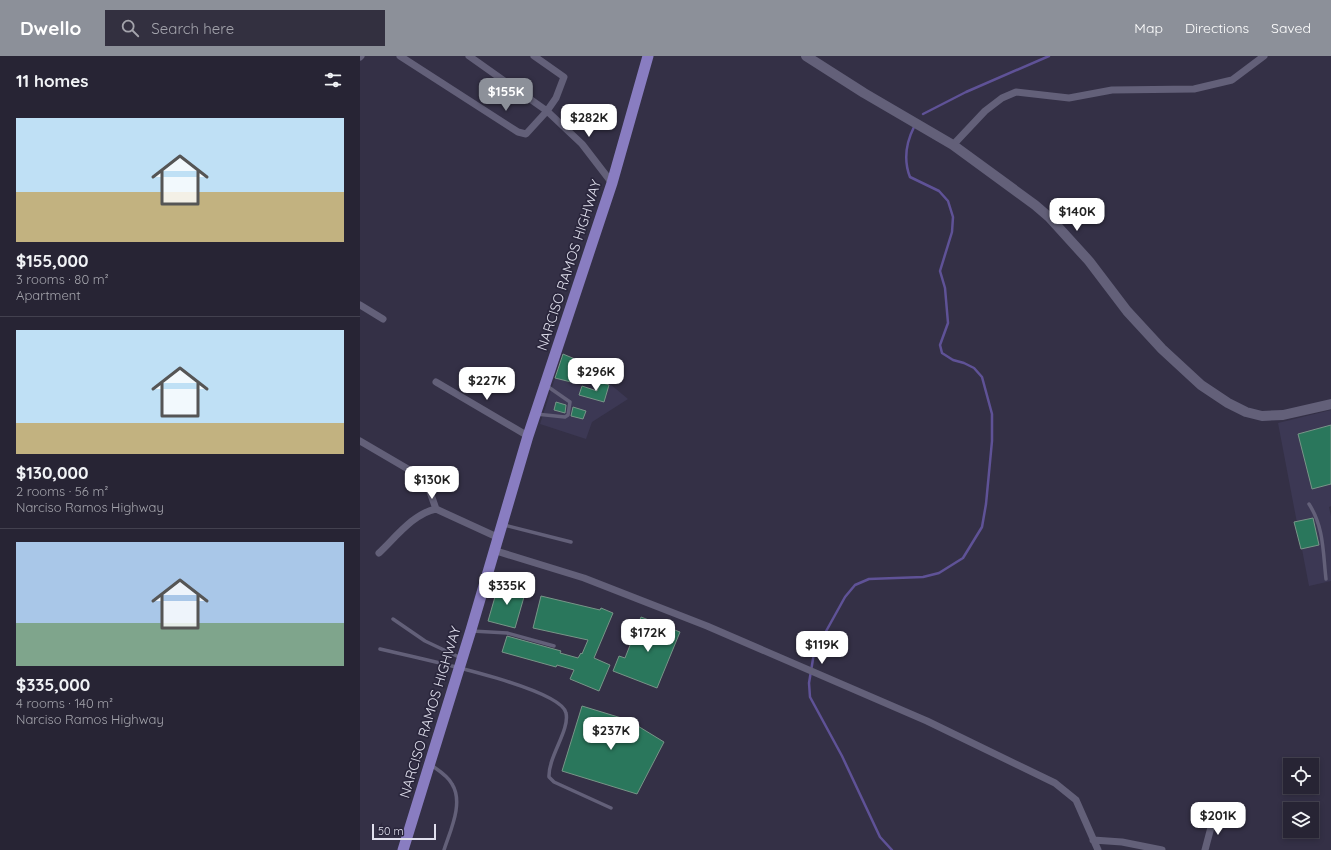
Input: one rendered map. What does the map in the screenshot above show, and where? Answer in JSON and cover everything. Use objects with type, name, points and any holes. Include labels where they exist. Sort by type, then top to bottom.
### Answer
[{"type":"main road","name":"NARCISO RAMOS HIGHWAY","points":[[403,850],[471,630],[493,550],[528,436],[612,183],[648,56]]},
{"type":"main road","points":[[806,56],[864,93],[953,145],[1049,216],[1089,261],[1127,310],[1162,349],[1201,385],[1228,403],[1246,412],[1262,416],[1283,415],[1331,404]]},
{"type":"street","points":[[400,56],[523,134],[528,133],[556,98],[564,77],[534,56]]},
{"type":"street","points":[[469,56],[547,110],[582,144],[612,183]]},
{"type":"street","points":[[953,145],[985,111],[1002,98],[1016,92],[1069,98],[1112,90],[1194,89],[1232,80],[1264,56]]},
{"type":"street","points":[[360,305],[383,319]]},
{"type":"street","points":[[436,382],[528,436]]},
{"type":"street","points":[[360,441],[413,472],[429,489],[436,509]]},
{"type":"street","points":[[379,553],[416,518],[429,510],[436,509],[497,537]]},
{"type":"street","points":[[493,550],[584,578],[707,626],[920,718],[1056,783],[1076,800],[1098,850]]},
{"type":"street","points":[[1205,850],[1214,816]]},
{"type":"street","points":[[1093,840],[1122,842],[1162,850]]},
{"type":"lane","points":[[535,414],[565,417],[568,415],[571,405],[570,402],[545,385]]},
{"type":"lane","points":[[1309,504],[1315,513],[1321,530],[1326,579]]},
{"type":"lane","points":[[501,524],[529,533],[571,542]]},
{"type":"lane","points":[[393,619],[460,663]]},
{"type":"lane","points":[[471,630],[507,633],[554,646]]},
{"type":"lane","points":[[380,649],[460,663],[546,696],[565,707],[567,716],[566,723],[550,764],[549,777],[554,782],[611,808]]},
{"type":"lane","points":[[430,764],[452,782],[455,790],[456,805],[454,821],[444,850]]},
{"type":"shaded area","points":[[555,378],[597,390],[600,381],[610,384],[628,399],[592,422],[586,439],[540,424]]},
{"type":"shaded area","points":[[1331,410],[1331,506],[1329,507],[1331,516],[1331,581],[1309,586],[1278,423]]},
{"type":"building","points":[[563,354],[582,362],[575,383],[555,378]]},
{"type":"building","points":[[600,382],[609,385],[604,402],[579,395],[582,386],[597,391]]},
{"type":"building","points":[[556,402],[566,405],[565,413],[554,410]]},
{"type":"building","points":[[573,407],[586,411],[583,419],[571,416]]},
{"type":"building","points":[[1331,425],[1331,484],[1312,489],[1298,434]]},
{"type":"building","points":[[1313,518],[1319,545],[1301,549],[1294,522]]},
{"type":"building","points":[[499,583],[526,590],[515,628],[488,621]]},
{"type":"building","points":[[541,596],[600,610],[601,608],[613,613],[594,658],[610,665],[599,691],[570,679],[574,670],[557,665],[556,667],[502,652],[507,636],[561,651],[560,653],[578,658],[581,653],[582,654],[588,640],[533,628]]},
{"type":"building","points":[[641,617],[680,632],[657,688],[613,671],[619,656],[625,658]]},
{"type":"building","points":[[582,706],[628,720],[664,742],[637,794],[562,771]]},
{"type":"waterway","points":[[923,114],[966,92],[1049,56]]},
{"type":"waterway","points":[[892,850],[880,837],[842,756],[810,697],[809,683],[814,653],[845,597],[855,585],[869,579],[923,577],[939,573],[963,558],[982,527],[986,504],[992,441],[992,414],[982,377],[974,368],[953,360],[942,353],[940,345],[948,323],[945,288],[940,271],[952,232],[953,217],[948,201],[939,191],[910,177],[906,151],[914,127]]}]
